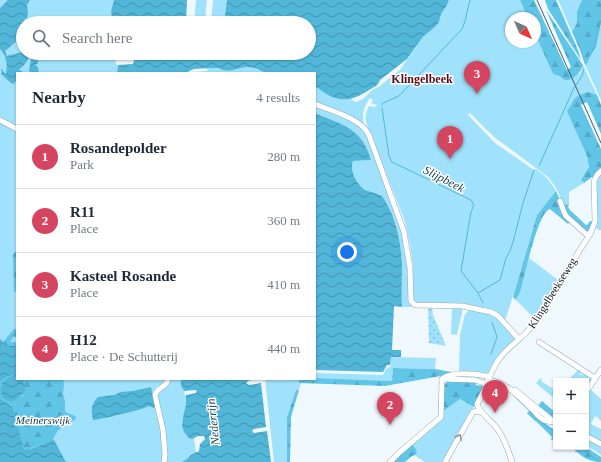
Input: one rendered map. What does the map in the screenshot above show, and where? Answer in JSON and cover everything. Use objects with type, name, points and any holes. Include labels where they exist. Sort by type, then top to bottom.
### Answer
[{"type":"street","points":[[316,104],[352,120],[364,127],[369,135],[404,232],[410,264],[410,296],[412,303],[416,305],[464,307],[495,314],[520,339]]},
{"type":"street","points":[[0,120],[16,128]]},
{"type":"street","name":"Klingelbeekseweg","points":[[482,413],[477,404],[494,367],[510,347],[532,326],[590,234],[595,220],[594,181],[601,171]]},
{"type":"street","points":[[560,201],[566,216],[586,234],[590,234]]},
{"type":"street","points":[[539,342],[595,378]]},
{"type":"street","points":[[589,387],[601,370]]},
{"type":"street","points":[[442,379],[461,374],[475,374],[494,381],[504,385],[516,394],[542,419],[553,423]]},
{"type":"street","points":[[442,379],[488,379]]},
{"type":"street","points":[[390,462],[440,417],[442,379]]},
{"type":"street","points":[[164,462],[165,455],[163,430],[155,395],[156,391],[166,385],[168,380]]},
{"type":"street","points":[[445,462],[473,412],[477,411],[482,413],[495,425],[506,444],[512,462]]},
{"type":"street","points":[[589,438],[601,444]]},
{"type":"green space","name":"Meinerswijk","points":[[0,0],[114,0],[111,11],[111,16],[16,16],[16,60],[115,60],[116,64],[118,65],[117,72],[16,72],[16,380],[181,380],[181,386],[185,391],[184,394],[186,395],[186,404],[182,423],[189,437],[192,439],[194,438],[197,462],[0,462]]},
{"type":"green space","points":[[196,0],[207,0],[205,16],[195,16]]},
{"type":"green space","points":[[213,0],[227,0],[225,16],[212,16]]},
{"type":"green space","points":[[449,0],[520,0],[525,12],[505,12],[505,48],[541,47],[553,74],[564,80],[571,79],[580,73],[583,65],[597,95],[592,93],[572,103],[571,105],[575,128],[587,156],[589,167],[581,180],[584,183],[569,192],[569,204],[562,205],[555,186],[548,177],[494,137],[470,113],[468,115],[495,143],[542,174],[550,181],[556,191],[537,215],[505,321],[492,311],[413,304],[413,266],[405,222],[366,122],[366,115],[369,106],[375,107],[377,105],[371,103],[373,100],[370,98],[364,111],[364,125],[316,103],[316,87],[337,99],[352,98],[353,101],[356,102],[363,99],[372,90],[380,86],[400,70],[416,46],[439,22],[441,14]]},
{"type":"green space","points":[[520,0],[534,0],[540,12],[525,12]]},
{"type":"green space","points":[[545,0],[556,0],[581,60],[548,9]]},
{"type":"green space","points":[[558,0],[582,0],[577,23],[572,32]]},
{"type":"green space","points":[[582,0],[601,0],[601,22],[596,47],[585,65],[572,32],[577,23],[577,12]]},
{"type":"green space","points":[[546,10],[583,65],[579,73],[574,78],[568,80],[553,74],[541,47],[541,15],[567,70],[571,67]]},
{"type":"green space","points":[[601,22],[601,100],[585,65],[596,47]]},
{"type":"green space","points":[[242,67],[250,67],[263,72],[195,72],[208,71],[206,68],[219,68],[227,71]]},
{"type":"green space","points":[[587,92],[597,95],[601,105],[601,134],[587,102],[581,105],[601,149],[601,169],[594,178],[592,177],[584,183],[581,180],[589,167],[587,156],[567,111],[574,99]]},
{"type":"green space","points":[[316,106],[359,125],[367,132],[406,246],[409,301],[412,306],[411,307],[402,307],[401,248],[396,225],[382,196],[365,190],[357,181],[352,169],[353,161],[371,160],[367,149],[357,134],[343,125],[316,113]]},
{"type":"green space","points":[[601,174],[601,230],[599,230],[595,227],[595,184],[597,178]]},
{"type":"green space","points":[[556,191],[571,221],[568,224],[550,209],[545,213],[536,233],[520,292],[516,300],[513,297],[537,215]]},
{"type":"green space","points":[[569,204],[568,207],[570,210],[586,225],[590,221],[593,222],[588,233],[567,216],[562,205]]},
{"type":"green space","points":[[16,252],[16,291],[14,292],[13,254]]},
{"type":"green space","points":[[529,258],[558,280],[535,319],[516,300],[520,292]]},
{"type":"green space","points":[[428,306],[432,306],[433,315],[446,346],[429,343]]},
{"type":"green space","points":[[452,307],[463,308],[457,335],[451,334]]},
{"type":"green space","points":[[472,309],[494,315],[516,339],[496,358],[489,375],[459,373],[460,335],[465,314]]},
{"type":"green space","points":[[14,329],[16,329],[16,337],[14,336],[10,342],[16,342],[16,346],[4,346],[3,342]]},
{"type":"green space","points":[[391,357],[436,358],[435,369],[393,368],[392,381],[316,378],[316,373],[383,375],[386,369],[390,367]]},
{"type":"green space","points":[[393,368],[435,369],[457,373],[385,386],[299,383],[299,380],[316,380],[316,378],[392,381]]},
{"type":"green space","points":[[579,369],[582,371],[580,373],[582,375],[585,373],[592,380],[590,383],[589,378],[570,378]]},
{"type":"green space","points":[[16,375],[15,377],[19,397],[23,395],[25,385],[22,380],[63,380],[65,411],[74,415],[76,417],[75,420],[68,423],[58,431],[53,440],[25,450],[11,405],[0,398],[0,382],[6,376]]},
{"type":"green space","points":[[541,378],[541,381],[553,389],[553,397],[536,383]]},
{"type":"green space","points":[[265,380],[299,380],[299,383],[301,383],[299,390],[296,390],[287,417],[287,462],[274,462]]},
{"type":"green space","points":[[448,381],[475,382],[476,385],[483,386],[474,407],[460,399],[442,412],[444,385]]},
{"type":"green space","points":[[590,389],[601,399],[601,421],[595,416],[591,424],[601,429],[601,442],[589,436]]},
{"type":"green space","points":[[296,390],[299,390],[291,417],[290,462],[287,462],[287,417]]},
{"type":"green space","points":[[460,399],[474,407],[443,462],[425,462],[414,455],[417,454],[416,449],[411,443],[419,437],[442,412]]},
{"type":"green space","points":[[542,401],[553,410],[553,418],[538,406]]},
{"type":"green space","points":[[530,410],[553,429],[553,440],[551,440],[552,437],[527,413]]},
{"type":"green space","points":[[589,439],[601,446],[601,455],[589,447]]},
{"type":"green space","points":[[411,443],[416,449],[417,454],[405,462],[391,462]]},
{"type":"green space","points":[[589,449],[601,457],[601,462],[584,458],[576,451]]},
{"type":"water","points":[[8,0],[30,0],[27,5],[27,16],[16,16],[16,42],[5,51],[7,56],[16,54],[16,60],[28,60],[19,70],[22,72],[16,72],[16,81],[13,84],[1,74],[2,69],[5,74],[6,73],[7,66],[5,57],[0,49],[0,8]]},
{"type":"water","points":[[114,0],[187,0],[186,16],[112,16],[111,11]]},
{"type":"water","points":[[227,0],[449,0],[441,14],[439,22],[424,36],[407,59],[380,80],[376,86],[355,98],[335,98],[322,91],[316,87],[316,72],[262,72],[249,67],[229,71],[219,68],[209,68],[194,69],[188,72],[117,72],[118,65],[133,64],[134,60],[316,60],[316,16],[225,16]]},
{"type":"water","points":[[31,60],[38,60],[38,63],[35,65],[38,67],[39,72],[29,71]]},
{"type":"water","points":[[316,113],[350,129],[357,134],[362,141],[371,160],[353,161],[352,169],[354,177],[362,188],[383,197],[396,226],[402,264],[402,307],[394,306],[392,350],[401,350],[401,357],[391,357],[390,365],[387,365],[383,372],[316,370]]},
{"type":"water","points":[[1,339],[5,346],[16,346],[16,375],[8,376],[0,382]]},
{"type":"water","points":[[11,377],[16,378],[16,380],[22,380],[25,385],[24,392],[14,401],[7,400],[1,393],[2,384]]},
{"type":"water","name":"Nederrijn","points":[[181,380],[252,380],[246,383],[249,385],[261,383],[266,427],[254,429],[252,431],[254,433],[267,431],[271,462],[182,462],[199,451],[200,444],[205,439],[204,436],[198,436],[192,439],[189,438],[184,432],[182,426],[186,395],[196,393],[197,391],[184,391],[181,386]]},
{"type":"water","points":[[151,387],[154,408],[149,406],[130,412],[93,420],[92,407],[98,397]]},
{"type":"water","points":[[0,398],[12,407],[25,450],[54,440],[66,462],[0,462]]},
{"type":"waterway","name":"Slijpbeek","points":[[382,105],[383,103],[399,96],[462,29],[470,0]]},
{"type":"waterway","name":"Slijpbeek","points":[[586,64],[594,49],[601,20]]},
{"type":"waterway","name":"Slijpbeek","points":[[539,166],[584,69]]},
{"type":"waterway","name":"Slijpbeek","points":[[382,108],[389,156],[392,162],[471,200],[473,203],[461,271],[478,293]]},
{"type":"waterway","name":"Slijpbeek","points":[[483,303],[478,293],[500,280],[534,170]]},
{"type":"waterway","name":"Slijpbeek","points":[[491,354],[497,337],[492,322]]},
{"type":"waterway","name":"Slijpbeek","points":[[513,395],[535,416]]},
{"type":"waterway","name":"Slijpbeek","points":[[539,420],[553,430]]},
{"type":"waterway","name":"Slijpbeek","points":[[585,450],[599,462]]},
{"type":"railway","points":[[537,0],[601,143]]},
{"type":"place","name":"Kasteel Rosande","points":[[477,94]]},
{"type":"place","name":"Rosandepolder","points":[[450,159]]},
{"type":"place","name":"H12","points":[[495,413]]},
{"type":"place","name":"R11","points":[[390,425]]},
{"type":"district","name":"Klingelbeek","points":[[422,79]]}]
